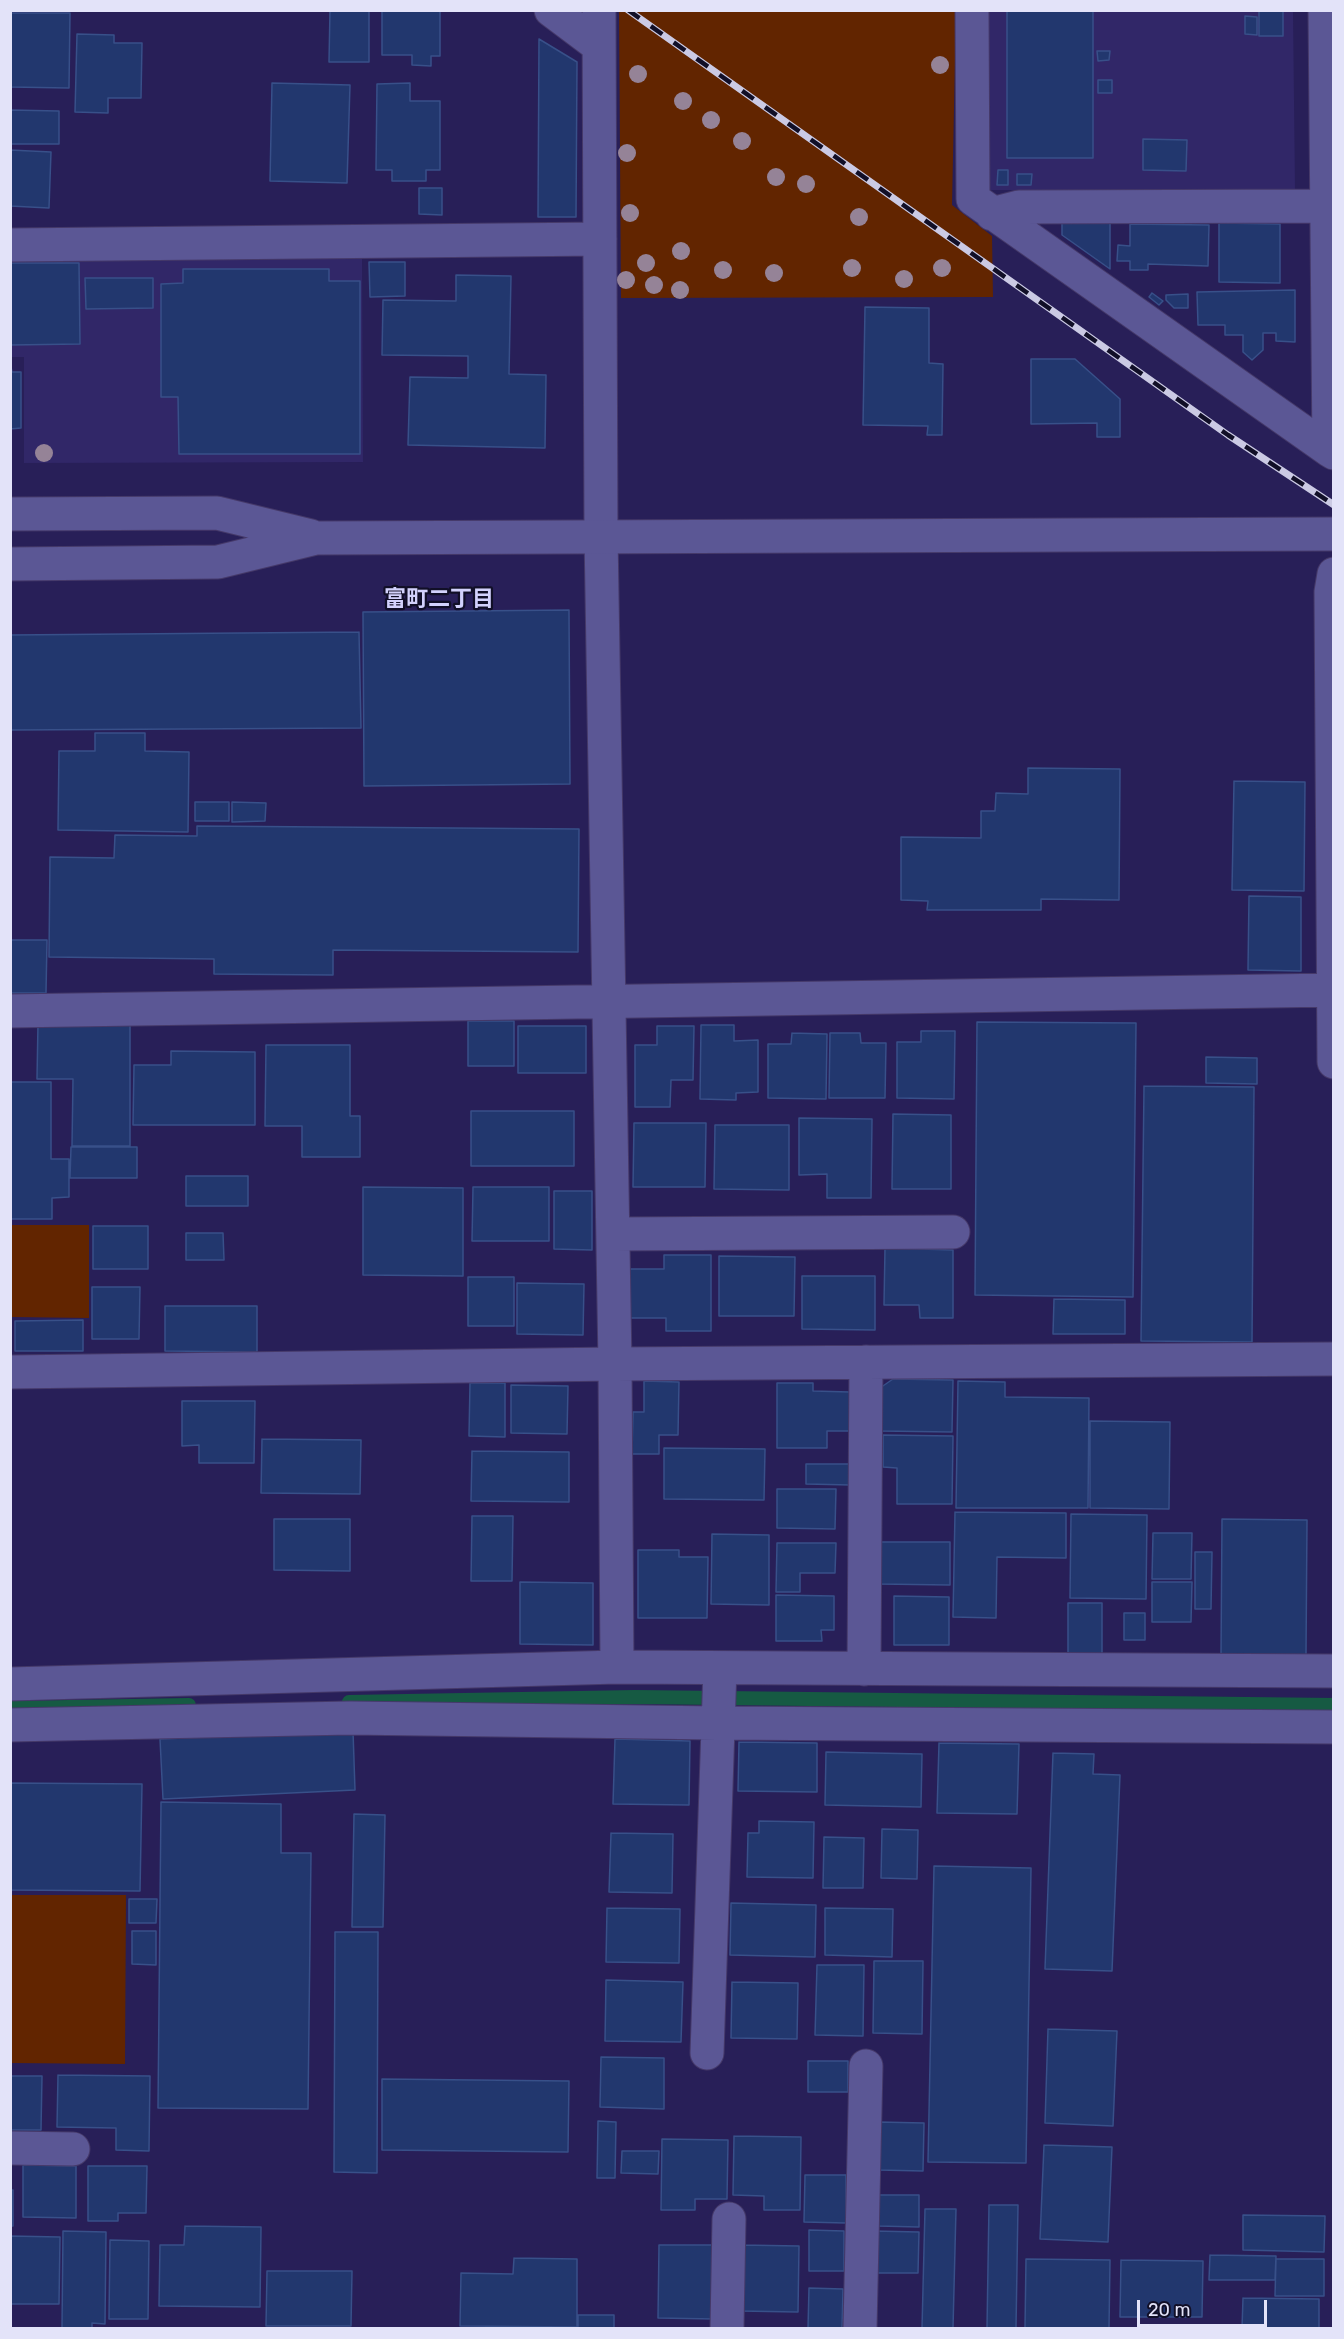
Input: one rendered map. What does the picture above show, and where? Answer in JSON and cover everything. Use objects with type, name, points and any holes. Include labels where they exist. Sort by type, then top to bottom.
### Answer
[{"type":"street","points":[[551,10],[599,46]]},
{"type":"street","points":[[599,10],[601,535],[615,1364],[617,1667]]},
{"type":"street","points":[[972,10],[973,200],[1331,451]]},
{"type":"street","points":[[1325,10],[1331,451]]},
{"type":"street","points":[[992,214],[1018,207],[1327,206]]},
{"type":"street","points":[[10,245],[600,239]]},
{"type":"street","points":[[10,514],[217,513],[316,538]]},
{"type":"street","points":[[10,564],[218,562],[316,538],[601,535],[1334,534]]},
{"type":"street","points":[[1334,574],[1331,591],[1334,1062]]},
{"type":"street","points":[[10,1011],[1333,990]]},
{"type":"street","points":[[613,1234],[953,1232]]},
{"type":"street","points":[[10,1372],[615,1364],[1334,1359]]},
{"type":"street","points":[[864,1668],[866,1362]]},
{"type":"street","points":[[10,1684],[617,1667],[718,1697],[864,1668],[1334,1671]]},
{"type":"street","points":[[707,2053],[718,1697]]},
{"type":"street","points":[[10,1725],[350,1718],[718,1697],[1334,1727]]},
{"type":"street","points":[[860,2328],[866,2066]]},
{"type":"street","points":[[10,2148],[73,2149]]},
{"type":"street","points":[[727,2328],[729,2219]]},
{"type":"shaded area","points":[[619,11],[956,11],[952,205],[992,236],[993,297],[621,298]]},
{"type":"shaded area","points":[[987,11],[1293,11],[1295,190],[990,190]]},
{"type":"shaded area","points":[[362,256],[363,462],[24,463],[24,357],[11,357],[10,258]]},
{"type":"shaded area","points":[[11,1225],[89,1225],[89,1318],[12,1317],[11,1360]]},
{"type":"shaded area","points":[[11,1895],[126,1895],[125,2064],[11,2063]]},
{"type":"building","points":[[330,10],[369,10],[369,62],[329,62]]},
{"type":"building","points":[[382,10],[440,10],[440,56],[431,56],[431,66],[412,65],[412,55],[382,55]]},
{"type":"building","points":[[1007,10],[1093,10],[1093,158],[1007,158]]},
{"type":"building","points":[[1259,10],[1283,10],[1283,36],[1259,36]]},
{"type":"building","points":[[10,13],[70,13],[69,88],[10,87]]},
{"type":"building","points":[[1245,16],[1257,17],[1257,35],[1245,34]]},
{"type":"building","points":[[77,34],[114,35],[114,43],[142,43],[141,98],[108,98],[108,113],[75,112]]},
{"type":"building","points":[[539,39],[577,62],[576,217],[538,217]]},
{"type":"building","points":[[1097,51],[1110,51],[1109,60],[1098,61]]},
{"type":"building","points":[[1098,80],[1112,80],[1112,93],[1098,93]]},
{"type":"building","points":[[272,83],[350,85],[347,183],[270,181]]},
{"type":"building","points":[[410,83],[410,101],[440,101],[440,170],[426,170],[426,181],[392,181],[392,170],[376,170],[377,84]]},
{"type":"building","points":[[10,110],[59,111],[59,144],[10,144]]},
{"type":"building","points":[[1143,139],[1187,140],[1186,171],[1143,170]]},
{"type":"building","points":[[10,150],[51,152],[49,208],[10,206]]},
{"type":"building","points":[[998,170],[1008,170],[1008,185],[997,185]]},
{"type":"building","points":[[1017,174],[1032,174],[1031,185],[1017,185]]},
{"type":"building","points":[[419,188],[442,188],[442,215],[419,214]]},
{"type":"building","points":[[1062,221],[1110,221],[1110,269],[1062,235]]},
{"type":"building","points":[[1219,223],[1280,224],[1280,283],[1219,282]]},
{"type":"building","points":[[1130,224],[1209,225],[1208,266],[1148,264],[1148,270],[1130,270],[1130,261],[1117,261],[1118,245],[1130,246]]},
{"type":"building","points":[[369,262],[405,262],[405,296],[370,297]]},
{"type":"building","points":[[10,263],[79,263],[80,344],[10,345]]},
{"type":"building","points":[[183,269],[329,269],[329,281],[360,281],[360,454],[179,454],[178,397],[161,397],[161,284],[183,283]]},
{"type":"building","points":[[456,275],[511,276],[509,374],[546,375],[545,448],[408,445],[410,377],[468,378],[468,356],[382,355],[383,300],[456,301]]},
{"type":"building","points":[[85,278],[153,278],[153,308],[86,309]]},
{"type":"building","points":[[1295,290],[1295,342],[1276,341],[1276,333],[1263,333],[1263,350],[1252,360],[1243,352],[1243,335],[1225,335],[1225,325],[1198,325],[1197,292]]},
{"type":"building","points":[[1152,293],[1163,301],[1159,305],[1149,297]]},
{"type":"building","points":[[1188,294],[1188,308],[1174,308],[1166,300],[1166,295]]},
{"type":"building","points":[[865,307],[929,308],[929,363],[943,364],[942,435],[927,435],[928,426],[863,425]]},
{"type":"building","points":[[1031,359],[1075,359],[1120,399],[1120,437],[1097,437],[1097,423],[1031,424]]},
{"type":"building","points":[[10,362],[12,372],[21,372],[21,428],[10,429]]},
{"type":"building","points":[[569,610],[570,784],[364,786],[363,612]]},
{"type":"building","points":[[359,632],[361,728],[10,730],[10,635]]},
{"type":"building","points":[[95,733],[145,733],[145,751],[189,752],[188,832],[58,830],[59,751],[95,751]]},
{"type":"building","points":[[1028,768],[1120,769],[1119,900],[1041,899],[1041,910],[927,910],[928,901],[901,900],[901,837],[981,838],[981,811],[995,811],[996,793],[1028,794]]},
{"type":"building","points":[[1234,781],[1305,782],[1304,891],[1232,890]]},
{"type":"building","points":[[195,802],[229,802],[229,821],[195,821]]},
{"type":"building","points":[[232,802],[266,803],[265,821],[232,822]]},
{"type":"building","points":[[197,826],[579,829],[578,952],[333,950],[333,975],[214,974],[214,959],[49,957],[50,857],[114,858],[115,835],[197,836]]},
{"type":"building","points":[[1249,896],[1301,897],[1301,971],[1248,970]]},
{"type":"building","points":[[10,940],[47,940],[46,993],[10,993]]},
{"type":"building","points":[[468,1021],[514,1021],[514,1066],[468,1066]]},
{"type":"building","points":[[977,1022],[1136,1023],[1133,1297],[975,1295]]},
{"type":"building","points":[[38,1023],[130,1024],[130,1146],[72,1146],[73,1079],[37,1079]]},
{"type":"building","points":[[701,1025],[734,1025],[734,1041],[758,1040],[758,1092],[736,1093],[736,1100],[700,1099]]},
{"type":"building","points":[[518,1026],[586,1026],[586,1073],[518,1073]]},
{"type":"building","points":[[657,1026],[694,1026],[693,1080],[671,1080],[670,1107],[635,1107],[635,1045],[657,1045]]},
{"type":"building","points":[[921,1031],[955,1031],[954,1099],[897,1098],[897,1042],[921,1042]]},
{"type":"building","points":[[792,1033],[827,1034],[826,1099],[768,1098],[768,1044],[791,1044]]},
{"type":"building","points":[[830,1033],[860,1033],[861,1043],[886,1043],[885,1098],[829,1098]]},
{"type":"building","points":[[266,1045],[350,1045],[350,1116],[360,1116],[360,1157],[302,1157],[302,1126],[265,1126]]},
{"type":"building","points":[[171,1051],[255,1052],[255,1125],[133,1125],[134,1065],[171,1065]]},
{"type":"building","points":[[1206,1057],[1257,1058],[1257,1084],[1206,1083]]},
{"type":"building","points":[[10,1082],[51,1082],[51,1159],[69,1159],[69,1197],[52,1198],[52,1219],[10,1219]]},
{"type":"building","points":[[1144,1086],[1254,1087],[1252,1342],[1141,1341]]},
{"type":"building","points":[[471,1111],[574,1111],[574,1166],[471,1166]]},
{"type":"building","points":[[893,1114],[951,1115],[951,1189],[892,1189]]},
{"type":"building","points":[[799,1118],[872,1119],[871,1198],[827,1198],[827,1174],[799,1175]]},
{"type":"building","points":[[634,1123],[706,1123],[705,1187],[633,1187]]},
{"type":"building","points":[[715,1125],[789,1125],[789,1190],[714,1189]]},
{"type":"building","points":[[71,1147],[137,1147],[137,1178],[70,1178]]},
{"type":"building","points":[[186,1176],[248,1176],[248,1206],[186,1206]]},
{"type":"building","points":[[363,1187],[463,1188],[463,1276],[363,1275]]},
{"type":"building","points":[[473,1187],[549,1187],[549,1241],[472,1241]]},
{"type":"building","points":[[554,1191],[592,1191],[592,1250],[554,1249]]},
{"type":"building","points":[[93,1226],[148,1226],[148,1269],[93,1269]]},
{"type":"building","points":[[186,1233],[223,1233],[224,1260],[186,1260]]},
{"type":"building","points":[[885,1248],[953,1250],[953,1318],[920,1318],[919,1305],[884,1305]]},
{"type":"building","points":[[664,1255],[711,1255],[711,1331],[666,1331],[666,1318],[629,1318],[629,1269],[664,1269]]},
{"type":"building","points":[[719,1256],[795,1257],[794,1316],[719,1316]]},
{"type":"building","points":[[802,1276],[875,1276],[875,1330],[802,1329]]},
{"type":"building","points":[[468,1277],[514,1277],[514,1326],[468,1326]]},
{"type":"building","points":[[517,1283],[584,1284],[583,1335],[517,1334]]},
{"type":"building","points":[[92,1287],[140,1287],[139,1339],[92,1339]]},
{"type":"building","points":[[1054,1299],[1125,1300],[1125,1334],[1053,1334]]},
{"type":"building","points":[[165,1306],[257,1306],[257,1352],[165,1351]]},
{"type":"building","points":[[83,1320],[83,1351],[15,1351],[15,1321]]},
{"type":"building","points":[[893,1379],[953,1380],[952,1432],[880,1431],[880,1388]]},
{"type":"building","points":[[644,1381],[679,1382],[678,1435],[659,1435],[659,1454],[632,1454],[633,1412],[644,1412]]},
{"type":"building","points":[[958,1381],[1005,1382],[1005,1397],[1089,1398],[1088,1508],[956,1508]]},
{"type":"building","points":[[470,1383],[505,1383],[505,1437],[469,1436]]},
{"type":"building","points":[[777,1383],[813,1383],[813,1391],[850,1392],[850,1431],[827,1431],[827,1448],[777,1448]]},
{"type":"building","points":[[511,1385],[568,1386],[567,1434],[511,1433]]},
{"type":"building","points":[[182,1401],[255,1401],[254,1463],[199,1463],[199,1445],[182,1446]]},
{"type":"building","points":[[1090,1421],[1170,1422],[1169,1509],[1090,1508]]},
{"type":"building","points":[[883,1435],[953,1436],[952,1504],[897,1504],[897,1468],[883,1467]]},
{"type":"building","points":[[262,1439],[361,1440],[360,1494],[261,1493]]},
{"type":"building","points":[[664,1448],[765,1449],[764,1500],[664,1499]]},
{"type":"building","points":[[472,1451],[569,1452],[569,1502],[471,1501]]},
{"type":"building","points":[[806,1464],[852,1464],[851,1485],[806,1484]]},
{"type":"building","points":[[777,1489],[836,1489],[835,1529],[777,1528]]},
{"type":"building","points":[[955,1512],[1066,1513],[1066,1558],[997,1557],[996,1618],[953,1617]]},
{"type":"building","points":[[1071,1514],[1147,1515],[1146,1599],[1070,1598]]},
{"type":"building","points":[[472,1516],[513,1516],[512,1581],[471,1581]]},
{"type":"building","points":[[274,1519],[350,1519],[350,1571],[274,1570]]},
{"type":"building","points":[[1222,1519],[1307,1520],[1306,1655],[1221,1655]]},
{"type":"building","points":[[1153,1533],[1192,1533],[1191,1579],[1152,1579]]},
{"type":"building","points":[[712,1534],[769,1535],[769,1605],[711,1604]]},
{"type":"building","points":[[879,1542],[950,1542],[950,1585],[879,1584]]},
{"type":"building","points":[[777,1543],[836,1543],[835,1573],[800,1573],[800,1592],[776,1592]]},
{"type":"building","points":[[638,1550],[679,1550],[679,1557],[708,1557],[707,1618],[638,1618]]},
{"type":"building","points":[[1195,1552],[1212,1552],[1211,1609],[1195,1609]]},
{"type":"building","points":[[520,1582],[593,1583],[593,1645],[520,1644]]},
{"type":"building","points":[[1152,1582],[1192,1582],[1191,1622],[1152,1622]]},
{"type":"building","points":[[776,1595],[834,1596],[834,1630],[821,1630],[822,1641],[776,1641]]},
{"type":"building","points":[[894,1596],[949,1597],[949,1645],[894,1645]]},
{"type":"building","points":[[1068,1603],[1102,1603],[1102,1656],[1068,1655]]},
{"type":"building","points":[[1124,1613],[1145,1613],[1145,1640],[1124,1640]]},
{"type":"building","points":[[353,1731],[355,1790],[163,1799],[160,1739]]},
{"type":"building","points":[[615,1739],[690,1741],[689,1805],[613,1804]]},
{"type":"building","points":[[739,1742],[817,1743],[817,1792],[738,1791]]},
{"type":"building","points":[[939,1743],[1019,1744],[1017,1814],[937,1813]]},
{"type":"building","points":[[826,1752],[922,1754],[921,1807],[825,1805]]},
{"type":"building","points":[[1053,1753],[1094,1754],[1093,1774],[1120,1775],[1112,1971],[1045,1969]]},
{"type":"building","points":[[10,1783],[142,1784],[140,1891],[10,1890]]},
{"type":"building","points":[[161,1802],[281,1804],[281,1853],[311,1853],[308,2109],[158,2108]]},
{"type":"building","points":[[354,1814],[385,1815],[383,1927],[352,1927]]},
{"type":"building","points":[[759,1821],[814,1822],[813,1878],[747,1877],[748,1833],[759,1833]]},
{"type":"building","points":[[882,1829],[918,1830],[917,1879],[881,1878]]},
{"type":"building","points":[[611,1833],[673,1834],[672,1893],[609,1892]]},
{"type":"building","points":[[824,1837],[864,1838],[863,1888],[823,1888]]},
{"type":"building","points":[[934,1866],[1031,1868],[1026,2163],[928,2162]]},
{"type":"building","points":[[129,1899],[157,1899],[156,1923],[129,1923]]},
{"type":"building","points":[[731,1903],[816,1905],[815,1957],[730,1955]]},
{"type":"building","points":[[607,1908],[680,1909],[679,1963],[606,1962]]},
{"type":"building","points":[[825,1908],[893,1909],[892,1957],[825,1955]]},
{"type":"building","points":[[132,1931],[156,1931],[156,1965],[132,1964]]},
{"type":"building","points":[[335,1932],[378,1932],[377,2173],[334,2172]]},
{"type":"building","points":[[874,1961],[923,1961],[922,2034],[873,2033]]},
{"type":"building","points":[[817,1965],[864,1965],[863,2036],[815,2035]]},
{"type":"building","points":[[606,1980],[683,1982],[681,2042],[605,2041]]},
{"type":"building","points":[[732,1982],[798,1983],[797,2039],[731,2038]]},
{"type":"building","points":[[1048,2029],[1117,2031],[1113,2126],[1045,2123]]},
{"type":"building","points":[[601,2057],[664,2058],[664,2109],[600,2107]]},
{"type":"building","points":[[808,2061],[848,2061],[848,2092],[808,2092]]},
{"type":"building","points":[[58,2075],[150,2076],[149,2151],[116,2150],[116,2128],[57,2127]]},
{"type":"building","points":[[10,2076],[42,2076],[41,2130],[10,2130]]},
{"type":"building","points":[[382,2079],[569,2081],[568,2152],[382,2150]]},
{"type":"building","points":[[598,2121],[616,2122],[615,2178],[597,2178]]},
{"type":"building","points":[[879,2122],[924,2123],[923,2171],[879,2170]]},
{"type":"building","points":[[734,2136],[801,2137],[800,2210],[764,2210],[764,2196],[733,2195]]},
{"type":"building","points":[[662,2139],[728,2140],[727,2199],[695,2199],[695,2210],[661,2210]]},
{"type":"building","points":[[1044,2145],[1112,2147],[1108,2242],[1040,2239]]},
{"type":"building","points":[[622,2151],[659,2151],[658,2174],[621,2173]]},
{"type":"building","points":[[23,2165],[76,2166],[76,2218],[23,2217]]},
{"type":"building","points":[[88,2166],[147,2166],[146,2213],[118,2213],[118,2221],[88,2221]]},
{"type":"building","points":[[805,2175],[846,2175],[846,2223],[804,2222]]},
{"type":"building","points":[[10,2190],[13,2190],[13,2226],[10,2226]]},
{"type":"building","points":[[878,2195],[919,2195],[919,2227],[878,2226]]},
{"type":"building","points":[[989,2205],[1018,2205],[1016,2328],[987,2328]]},
{"type":"building","points":[[925,2209],[956,2209],[953,2328],[922,2328]]},
{"type":"building","points":[[1243,2215],[1325,2216],[1324,2252],[1243,2250]]},
{"type":"building","points":[[185,2226],[261,2227],[260,2307],[159,2306],[160,2245],[184,2245]]},
{"type":"building","points":[[809,2230],[844,2231],[844,2271],[809,2271]]},
{"type":"building","points":[[63,2231],[106,2232],[105,2324],[92,2323],[92,2328],[62,2328]]},
{"type":"building","points":[[874,2231],[919,2232],[918,2273],[873,2273]]},
{"type":"building","points":[[10,2236],[60,2237],[59,2304],[10,2304]]},
{"type":"building","points":[[110,2240],[149,2241],[148,2319],[109,2319]]},
{"type":"building","points":[[659,2245],[716,2245],[715,2319],[658,2318]]},
{"type":"building","points":[[741,2245],[799,2246],[798,2312],[739,2311]]},
{"type":"building","points":[[1210,2255],[1276,2256],[1275,2280],[1209,2280]]},
{"type":"building","points":[[514,2258],[577,2259],[577,2327],[460,2326],[461,2273],[513,2274]]},
{"type":"building","points":[[1026,2259],[1110,2260],[1109,2328],[1025,2328]]},
{"type":"building","points":[[1276,2259],[1324,2259],[1324,2296],[1275,2296]]},
{"type":"building","points":[[1121,2260],[1203,2261],[1202,2317],[1120,2317]]},
{"type":"building","points":[[267,2271],[352,2271],[351,2326],[266,2326]]},
{"type":"building","points":[[809,2288],[843,2289],[842,2328],[808,2328]]},
{"type":"building","points":[[1243,2298],[1319,2299],[1319,2328],[1242,2328]]},
{"type":"building","points":[[578,2315],[614,2315],[614,2328],[578,2328]]},
{"type":"waterway","points":[[349,1702],[635,1697],[1334,1705]]},
{"type":"waterway","points":[[10,1708],[189,1705]]},
{"type":"railway","points":[[628,10],[1228,435],[1334,505]]},
{"type":"district","name":"富町二丁目","points":[[439,600]]}]
